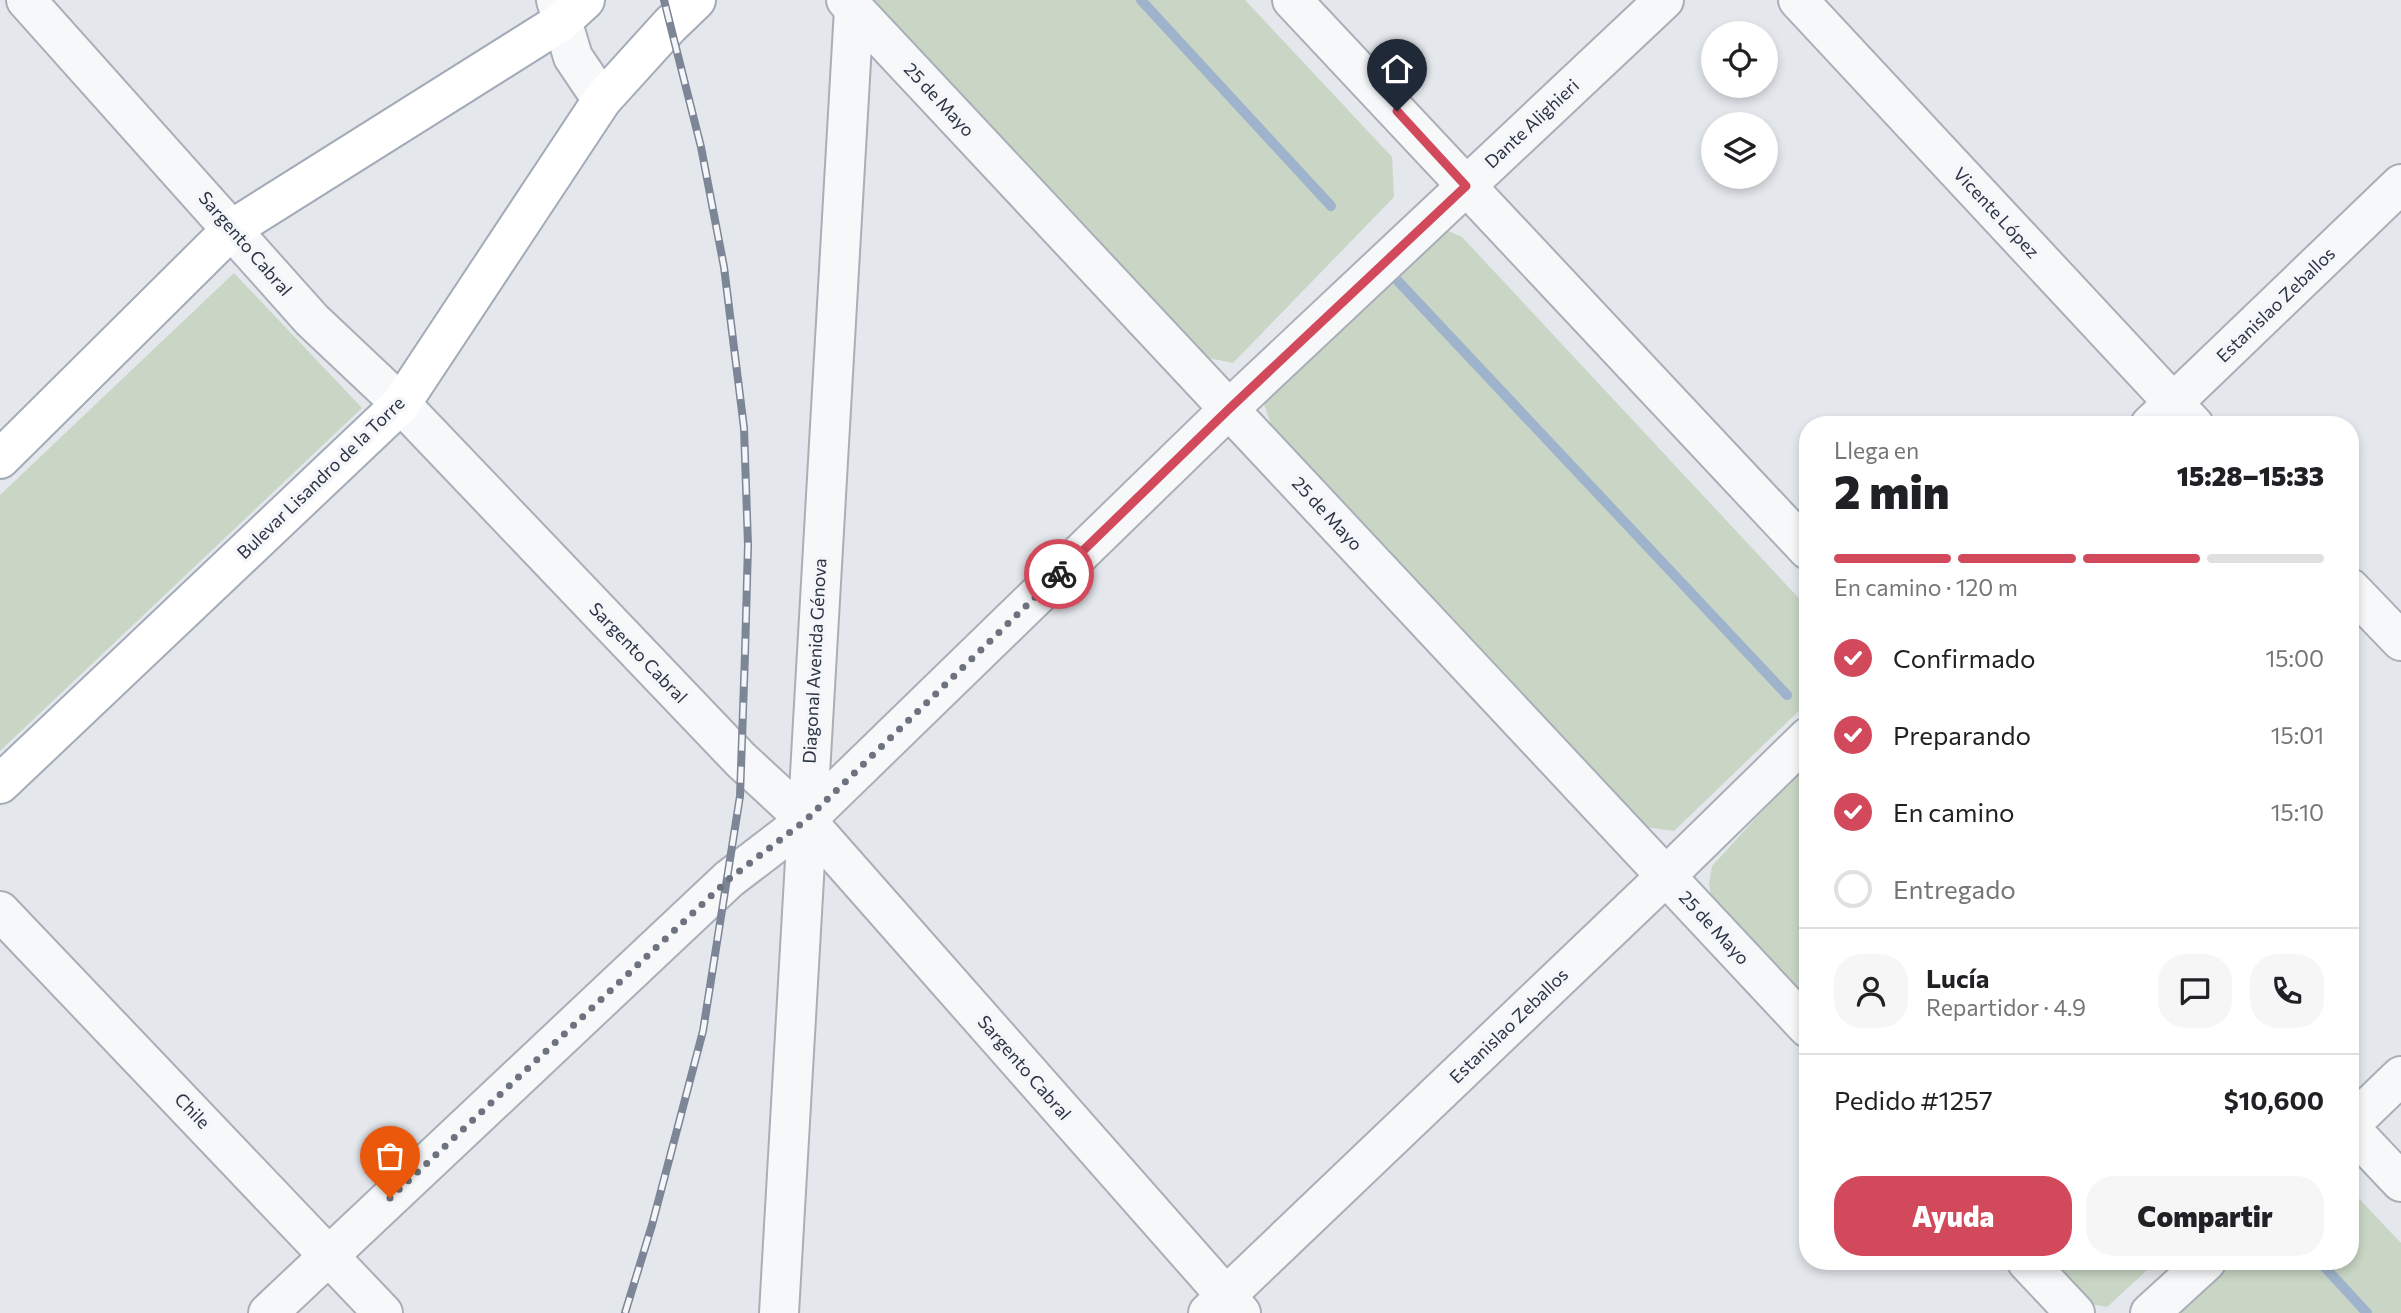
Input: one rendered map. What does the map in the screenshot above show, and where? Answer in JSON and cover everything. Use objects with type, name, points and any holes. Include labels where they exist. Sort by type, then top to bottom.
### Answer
[{"type":"main road","name":"Bulevar Lisandro de la Torre","points":[[0,784],[401,404],[602,100],[696,0]]},
{"type":"main road","points":[[0,459],[232,229],[567,7]]},
{"type":"street","name":"Sargento Cabral","points":[[26,0],[312,320],[401,404],[741,760],[806,820],[1225,1308]]},
{"type":"street","points":[[1292,0],[1799,540]]},
{"type":"street","name":"Dante Alighieri","points":[[268,1313],[729,879],[806,820],[1229,409],[1664,0]]},
{"type":"street","name":"Vicente López","points":[[1798,0],[2171,416]]},
{"type":"street","name":"25 de Mayo","points":[[850,4],[1799,1018]]},
{"type":"street","name":"Diagonal Avenida Génova","points":[[779,1313],[850,4]]},
{"type":"street","points":[[567,7],[573,57],[602,100]]},
{"type":"street","name":"Estanislao Zeballos","points":[[2175,416],[2401,184]]},
{"type":"street","points":[[2359,597],[2401,641]]},
{"type":"street","name":"Estanislao Zeballos","points":[[1225,1308],[1799,746]]},
{"type":"street","name":"Chile","points":[[0,911],[383,1313]]},
{"type":"street","points":[[2359,1117],[2401,1076]]},
{"type":"street","points":[[2359,1136],[2401,1182]]},
{"type":"street","points":[[2035,1270],[2075,1313]]},
{"type":"street","points":[[2150,1313],[2197,1270]]},
{"type":"green space","points":[[868,0],[1245,0],[1392,157],[1394,197],[1233,363],[1204,357]]},
{"type":"green space","points":[[1442,228],[1462,237],[1799,598],[1799,711],[1674,831],[1639,826],[1273,430],[1264,404],[1276,385]]},
{"type":"green space","points":[[234,273],[362,408],[0,751],[0,495]]},
{"type":"green space","points":[[1799,774],[1799,997],[1713,906],[1709,884],[1712,866]]},
{"type":"green space","points":[[2359,1199],[2401,1243],[2401,1313],[2163,1313],[2211,1270],[2359,1270]]},
{"type":"green space","points":[[2052,1270],[2147,1270],[2107,1307],[2082,1302]]},
{"type":"waterway","points":[[1141,0],[1331,206]]},
{"type":"waterway","points":[[1395,278],[1787,695]]},
{"type":"waterway","points":[[2327,1270],[2367,1313]]},
{"type":"railway","points":[[625,1313],[652,1225],[703,1031],[740,796],[745,654],[748,545],[744,428],[724,267],[701,147],[664,0]]},
{"type":"way so far","points":[[390,1198],[729,879],[806,820],[1059,574]]},
{"type":"route","points":[[1059,574],[1229,409],[1466,186],[1397,111]]}]
